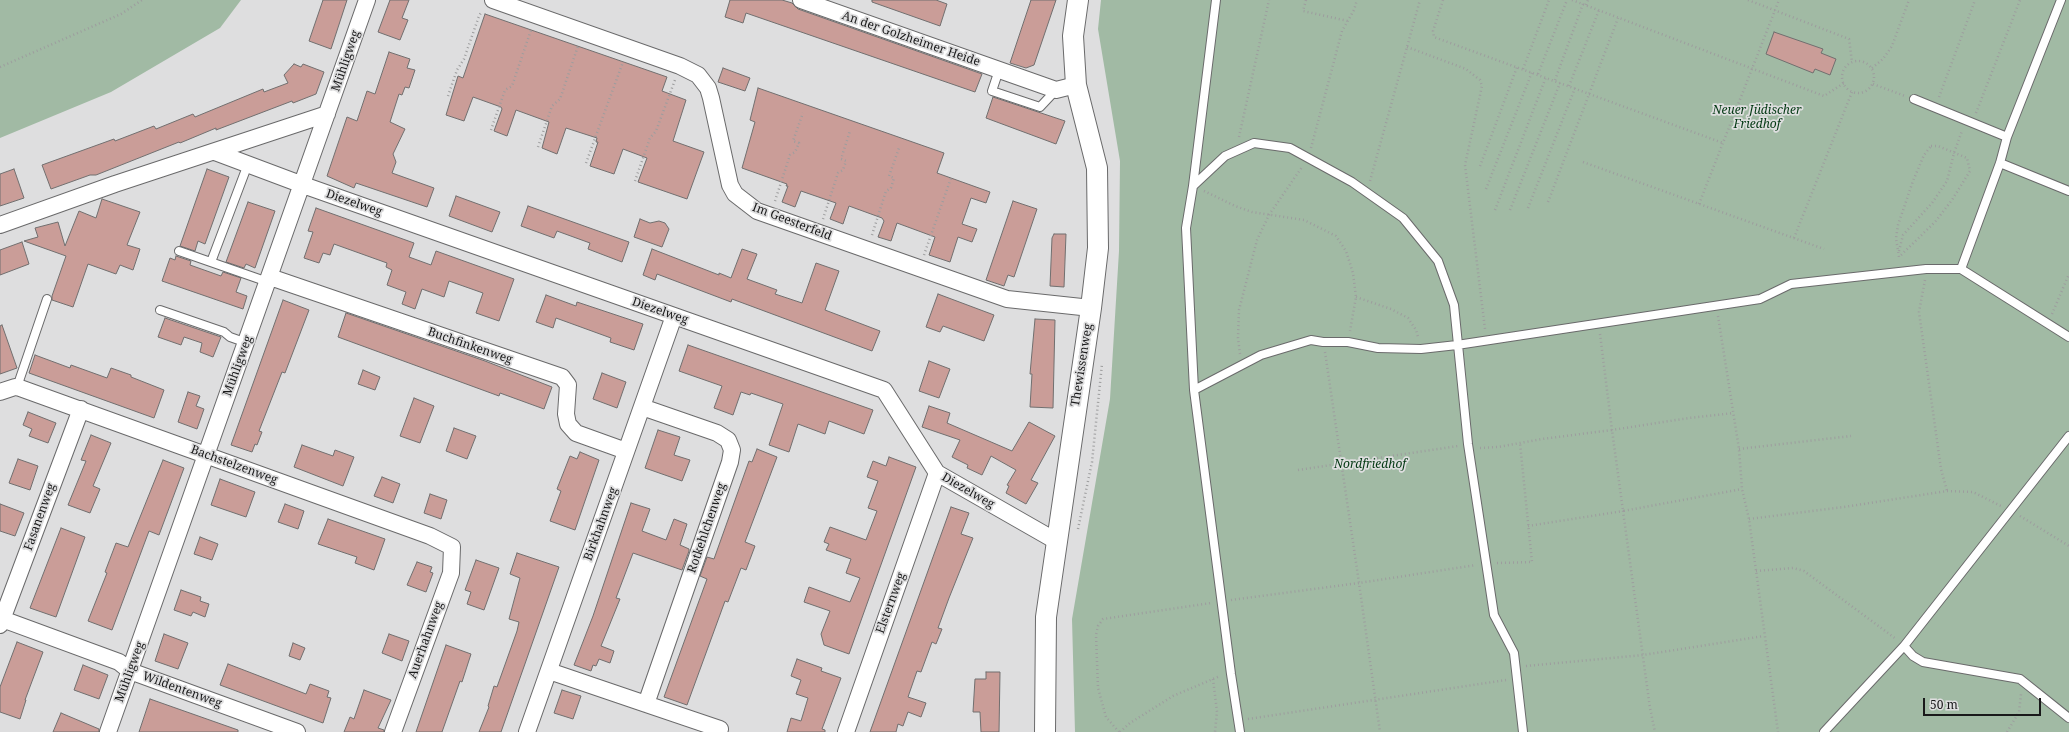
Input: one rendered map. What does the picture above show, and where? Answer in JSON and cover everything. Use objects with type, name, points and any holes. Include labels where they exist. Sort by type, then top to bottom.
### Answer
[{"type":"street","name":"Mühligweg","points":[[108,732],[303,185],[367,0]]},
{"type":"street","name":"An der Golzheimer Heide","points":[[801,0],[1056,90]]},
{"type":"street","name":"Thewissenweg","points":[[1045,732],[1046,617],[1091,308],[1098,248],[1097,168],[1076,84],[1073,36],[1078,0]]},
{"type":"street","name":"Im Geesterfeld","points":[[488,5],[536,15],[680,66],[698,75],[708,88],[730,185],[735,194],[757,211],[1008,299],[1091,308]]},
{"type":"street","points":[[1056,90],[1076,84]]},
{"type":"street","points":[[0,225],[115,184],[327,114]]},
{"type":"street","name":"Diezelweg","points":[[215,152],[303,185],[884,390],[937,473],[1056,541]]},
{"type":"street","name":"Buchfinkenweg","points":[[269,280],[562,377],[568,385],[566,414],[568,424],[576,433],[626,451]]},
{"type":"street","name":"Birkhahnweg","points":[[528,732],[548,671],[674,316]]},
{"type":"street","name":"Bachstelzenweg","points":[[11,389],[81,409],[206,456],[430,536],[452,547]]},
{"type":"street","name":"Rotkehlchenweg","points":[[642,407],[717,433],[728,440],[732,450],[730,462],[646,704]]},
{"type":"street","name":"Fasanenweg","points":[[1,622],[81,409]]},
{"type":"street","name":"Elsternweg","points":[[846,732],[937,473]]},
{"type":"street","name":"Auerhahnweg","points":[[393,732],[451,573],[452,547]]},
{"type":"street","name":"Wildentenweg","points":[[1,622],[119,662],[130,671],[297,732]]},
{"type":"street","points":[[548,671],[720,728]]},
{"type":"lane","points":[[1216,0],[1193,186],[1186,228],[1194,390],[1230,670],[1240,732]]},
{"type":"lane","points":[[1961,269],[2000,163],[2007,137],[2061,0]]},
{"type":"lane","points":[[1000,70],[992,91],[1040,108],[1056,90]]},
{"type":"lane","points":[[1914,99],[2007,137]]},
{"type":"lane","points":[[1193,186],[1225,156],[1254,143],[1290,148],[1367,193],[1403,218],[1438,261],[1454,305],[1468,444],[1494,615],[1514,653],[1523,732]]},
{"type":"lane","points":[[2000,163],[2069,191]]},
{"type":"lane","points":[[211,262],[248,164]]},
{"type":"lane","points":[[179,251],[269,280]]},
{"type":"lane","points":[[1194,390],[1261,355],[1311,340],[1323,342],[1348,342],[1378,348],[1421,349],[1457,345],[1760,300],[1791,284],[1926,269],[1961,269],[2069,337]]},
{"type":"lane","points":[[11,389],[47,299]]},
{"type":"lane","points":[[160,310],[224,332],[230,337],[247,343]]},
{"type":"lane","points":[[1824,732],[1904,646],[2069,436]]},
{"type":"lane","points":[[1904,646],[1912,656],[1924,662],[2020,679],[2069,718]]},
{"type":"path","points":[[0,67],[121,14],[142,0]]},
{"type":"path","points":[[1236,151],[1269,0]]},
{"type":"path","points":[[1306,0],[1303,11],[1348,21]]},
{"type":"path","points":[[1242,365],[1238,338],[1239,310],[1257,240],[1269,216],[1299,173],[1314,142],[1342,31],[1354,10],[1357,0]]},
{"type":"path","points":[[1367,193],[1420,0]]},
{"type":"path","points":[[1443,0],[1433,30],[1434,37],[1723,143]]},
{"type":"path","points":[[1523,69],[1549,0]]},
{"type":"path","points":[[1538,74],[1567,0]]},
{"type":"path","points":[[1572,0],[1824,96],[1844,83]]},
{"type":"path","points":[[1554,80],[1588,0]]},
{"type":"path","points":[[1748,0],[1849,39],[1852,62]]},
{"type":"path","points":[[1699,204],[1778,0]]},
{"type":"path","points":[[1872,68],[1883,59],[1892,46],[1909,0]]},
{"type":"path","points":[[1935,108],[1975,0]]},
{"type":"path","points":[[1897,272],[1900,241],[1903,235],[1932,203],[1947,181],[1960,134],[1970,122],[2020,0]]},
{"type":"path","points":[[448,96],[457,70],[464,59],[479,16],[488,5]]},
{"type":"path","points":[[1570,86],[1599,10]]},
{"type":"path","points":[[491,130],[505,90],[512,86],[536,15]]},
{"type":"path","points":[[1548,202],[1618,18]]},
{"type":"path","points":[[538,147],[552,106],[560,99],[583,32]]},
{"type":"path","points":[[1407,47],[1466,69],[1480,80],[1482,86],[1465,165],[1487,340]]},
{"type":"path","points":[[586,164],[628,48]]},
{"type":"path","points":[[1864,61],[1872,68],[1874,79],[1872,84],[1864,92],[1852,92],[1844,83],[1842,74],[1844,69],[1852,62],[1864,61]]},
{"type":"path","points":[[634,181],[650,138],[656,131],[680,66]]},
{"type":"path","points":[[1480,166],[1517,67]]},
{"type":"path","points":[[1486,189],[1532,72]]},
{"type":"path","points":[[1495,210],[1546,77]]},
{"type":"path","points":[[1510,210],[1560,83]]},
{"type":"path","points":[[1872,84],[1914,99]]},
{"type":"path","points":[[1528,208],[1575,88]]},
{"type":"path","points":[[1794,238],[1852,92]]},
{"type":"path","points":[[770,216],[790,155],[795,152],[799,143],[793,140],[803,113]]},
{"type":"path","points":[[818,233],[838,173],[843,170],[846,161],[841,159],[850,131]]},
{"type":"path","points":[[1931,146],[1938,146],[1967,158],[1970,171],[1964,183],[1935,222],[1899,257],[1896,238],[1898,225],[1924,156],[1931,146]]},
{"type":"path","points":[[866,250],[886,191],[891,188],[894,178],[889,176],[899,148]]},
{"type":"path","points":[[1583,162],[1824,249]]},
{"type":"path","points":[[920,268],[951,178]]},
{"type":"path","points":[[1193,186],[1235,206],[1269,216],[1284,216],[1304,220],[1336,236],[1346,251],[1353,273],[1356,297],[1348,342]]},
{"type":"path","points":[[1926,269],[1919,312],[1940,462],[1946,491]]},
{"type":"path","points":[[2048,324],[2069,274]]},
{"type":"path","points":[[1356,297],[1391,309],[1408,318],[1416,330],[1421,349]]},
{"type":"path","points":[[1716,306],[1740,449],[1742,489],[1749,519],[1778,732]]},
{"type":"path","points":[[1598,324],[1655,732]]},
{"type":"path","points":[[1323,342],[1343,464],[1380,732]]},
{"type":"path","points":[[1298,470],[1468,444],[1480,448],[1498,447],[1542,439],[1688,418],[1734,413]]},
{"type":"path","points":[[1740,449],[1851,436]]},
{"type":"path","points":[[1528,526],[1623,511],[1742,489]]},
{"type":"path","points":[[1749,519],[1844,507],[1946,491],[1972,492],[2010,511],[2069,546]]},
{"type":"path","points":[[1756,571],[1792,568],[1804,571],[1904,646]]},
{"type":"path","points":[[1230,670],[1173,696],[1130,723],[1119,732],[1106,717],[1098,688],[1096,634],[1098,626],[1103,619],[1221,601],[1359,583]]},
{"type":"path","points":[[1516,667],[1643,654],[1764,636]]},
{"type":"path","points":[[1239,721],[1517,678]]},
{"type":"path","points":[[1213,679],[1217,712],[1215,732]]},
{"type":"path","points":[[2007,732],[2019,712],[2020,679]]},
{"type":"green space","points":[[0,0],[241,0],[220,28],[111,92],[0,138]]},
{"type":"green space","name":"Nordfriedhof","points":[[1101,0],[2069,0],[2069,732],[1075,732],[1072,619],[1110,399],[1119,251],[1120,161],[1098,29]]},
{"type":"building","points":[[323,0],[347,0],[331,49],[309,41]]},
{"type":"building","points":[[390,0],[409,0],[402,18],[408,20],[400,40],[378,32]]},
{"type":"building","points":[[730,0],[782,0],[792,3],[798,9],[982,74],[975,92],[746,13],[743,23],[725,17]]},
{"type":"building","points":[[872,0],[936,0],[947,4],[940,26],[872,2]]},
{"type":"building","points":[[1031,0],[1056,0],[1034,65],[1026,68],[1010,63]]},
{"type":"building","points":[[485,14],[667,77],[662,91],[686,100],[673,141],[704,152],[687,199],[638,182],[647,158],[623,149],[614,174],[590,166],[598,142],[596,142],[597,138],[566,128],[557,154],[542,148],[549,122],[516,110],[507,136],[494,131],[502,109],[501,107],[473,97],[464,121],[446,115],[458,76],[463,78]]},
{"type":"building","points":[[1774,32],[1823,49],[1821,53],[1836,59],[1830,75],[1815,69],[1813,73],[1766,54]]},
{"type":"building","points":[[389,52],[410,59],[407,68],[415,70],[409,88],[405,87],[402,95],[399,94],[390,122],[405,129],[393,154],[396,162],[392,173],[434,188],[427,207],[356,183],[354,188],[327,176],[347,117],[357,121],[367,91],[375,94]]},
{"type":"building","points":[[294,64],[301,67],[303,64],[324,72],[316,94],[293,103],[292,101],[216,130],[216,128],[96,175],[90,175],[51,189],[42,165],[114,139],[115,141],[154,126],[156,129],[193,114],[195,117],[263,89],[264,92],[288,83],[284,75]]},
{"type":"building","points":[[723,68],[750,78],[745,91],[718,82]]},
{"type":"building","points":[[758,88],[944,153],[937,173],[990,192],[986,203],[971,198],[962,224],[977,229],[972,242],[958,237],[950,262],[929,255],[935,237],[897,223],[891,241],[878,237],[884,221],[882,218],[849,206],[843,224],[830,219],[836,203],[801,191],[795,207],[782,202],[788,186],[786,186],[787,184],[742,168],[755,122],[750,120]]},
{"type":"building","points":[[993,97],[1065,121],[1056,144],[986,118]]},
{"type":"building","points":[[14,169],[24,198],[0,206],[0,174]]},
{"type":"building","points":[[207,169],[229,177],[205,244],[198,241],[195,251],[180,246]]},
{"type":"building","points":[[456,196],[500,212],[492,232],[449,216]]},
{"type":"building","points":[[102,199],[140,212],[127,245],[140,249],[133,270],[120,265],[116,274],[88,264],[73,307],[52,300],[52,296],[66,256],[24,241],[38,237],[35,228],[58,222],[65,246],[79,211],[96,218]]},
{"type":"building","points":[[1013,201],[1037,209],[1014,277],[1008,275],[1004,286],[986,280]]},
{"type":"building","points":[[248,202],[275,211],[255,268],[246,264],[244,268],[226,262]]},
{"type":"building","points":[[528,206],[629,242],[622,262],[588,249],[590,243],[557,231],[554,238],[521,226]]},
{"type":"building","points":[[316,208],[414,243],[409,257],[431,265],[436,251],[514,279],[499,321],[476,313],[483,293],[449,281],[444,297],[422,289],[415,309],[402,304],[406,292],[387,285],[392,270],[386,267],[387,263],[334,244],[330,255],[323,253],[319,263],[304,258],[313,232],[308,231]]},
{"type":"building","points":[[640,219],[650,223],[659,221],[665,223],[669,229],[662,247],[634,237]]},
{"type":"building","points":[[1054,234],[1066,234],[1064,287],[1050,286],[1052,238]]},
{"type":"building","points":[[22,242],[29,264],[0,275],[0,250]]},
{"type":"building","points":[[652,249],[719,275],[719,273],[731,278],[742,249],[757,254],[747,279],[777,290],[775,294],[802,303],[816,263],[839,271],[825,310],[880,331],[872,351],[732,299],[731,302],[657,274],[655,280],[643,275]]},
{"type":"building","points":[[176,256],[191,261],[190,265],[221,276],[223,272],[241,278],[236,292],[247,296],[243,309],[162,281],[170,258],[175,260]]},
{"type":"building","points":[[938,294],[994,315],[984,341],[943,326],[940,332],[926,327]]},
{"type":"building","points":[[546,295],[576,306],[577,302],[643,324],[634,350],[610,342],[611,338],[556,318],[553,328],[536,322]]},
{"type":"building","points":[[283,300],[309,310],[285,373],[282,372],[259,431],[262,432],[257,445],[255,444],[252,452],[231,445]]},
{"type":"building","points":[[346,313],[485,361],[552,387],[544,409],[500,393],[499,396],[338,337]]},
{"type":"building","points":[[165,318],[221,337],[213,357],[200,352],[202,343],[184,337],[181,345],[158,337]]},
{"type":"building","points":[[1035,319],[1055,320],[1053,408],[1030,407],[1032,374],[1030,374]]},
{"type":"building","points":[[2,325],[17,368],[0,374],[0,326]]},
{"type":"building","points":[[688,345],[873,410],[864,434],[829,421],[825,434],[798,424],[789,452],[769,445],[783,404],[751,393],[750,395],[741,392],[733,415],[714,408],[722,386],[679,371]]},
{"type":"building","points":[[35,355],[70,368],[71,365],[107,378],[111,368],[131,375],[131,377],[164,390],[154,418],[29,373]]},
{"type":"building","points":[[929,361],[950,369],[939,398],[919,391]]},
{"type":"building","points":[[363,370],[380,377],[375,390],[358,384]]},
{"type":"building","points":[[602,373],[626,382],[617,408],[593,399]]},
{"type":"building","points":[[188,392],[200,396],[196,406],[204,409],[197,429],[178,422]]},
{"type":"building","points":[[414,398],[434,406],[420,443],[400,436]]},
{"type":"building","points":[[929,406],[950,413],[947,423],[1012,451],[1029,422],[1055,436],[1031,480],[1038,483],[1026,504],[1006,493],[1009,486],[1007,485],[1016,470],[991,456],[982,475],[967,468],[968,465],[952,457],[960,440],[922,427]]},
{"type":"building","points":[[28,412],[56,423],[48,443],[29,436],[32,429],[23,425]]},
{"type":"building","points":[[454,428],[476,436],[467,459],[446,451]]},
{"type":"building","points":[[658,430],[680,437],[674,455],[690,460],[682,481],[645,468]]},
{"type":"building","points":[[91,435],[111,443],[93,486],[100,489],[90,513],[68,505],[86,461],[81,460]]},
{"type":"building","points":[[302,445],[333,456],[335,450],[354,457],[343,486],[294,467]]},
{"type":"building","points":[[757,449],[777,457],[745,542],[755,546],[746,570],[741,568],[728,602],[725,601],[687,705],[664,697],[707,579],[700,576],[707,557],[714,559],[749,461],[752,462]]},
{"type":"building","points":[[580,452],[599,460],[575,530],[550,521],[561,491],[557,489],[570,456],[577,459]]},
{"type":"building","points":[[889,457],[916,467],[849,654],[824,645],[821,634],[830,611],[804,602],[809,587],[850,602],[860,578],[846,573],[851,559],[826,550],[829,544],[824,542],[830,527],[866,540],[877,511],[868,508],[878,481],[867,477],[873,461],[886,466]]},
{"type":"building","points":[[18,459],[38,466],[30,490],[9,483]]},
{"type":"building","points":[[163,460],[184,468],[159,535],[149,531],[112,630],[88,621],[107,573],[105,572],[116,543],[128,547]]},
{"type":"building","points":[[382,477],[400,484],[393,503],[374,496]]},
{"type":"building","points":[[220,479],[255,492],[246,517],[211,505]]},
{"type":"building","points":[[430,494],[447,500],[441,519],[424,513]]},
{"type":"building","points":[[631,503],[650,509],[642,531],[666,540],[674,519],[687,524],[680,545],[689,549],[689,551],[682,570],[633,553],[616,598],[620,599],[601,646],[614,651],[610,663],[599,659],[596,666],[593,665],[591,671],[574,665],[593,616]]},
{"type":"building","points":[[0,504],[24,513],[15,536],[0,531]]},
{"type":"building","points":[[285,504],[304,511],[298,529],[278,522]]},
{"type":"building","points":[[951,507],[969,513],[961,534],[973,538],[938,628],[942,629],[936,644],[932,642],[921,672],[917,671],[908,697],[926,703],[921,717],[908,712],[903,726],[898,724],[896,732],[870,732]]},
{"type":"building","points":[[328,519],[385,539],[374,570],[355,563],[357,557],[318,544]]},
{"type":"building","points":[[61,528],[85,537],[56,617],[30,608]]},
{"type":"building","points":[[200,537],[218,544],[212,560],[194,554]]},
{"type":"building","points":[[517,553],[559,567],[501,732],[479,732],[489,707],[488,706],[494,686],[497,687],[519,622],[509,619],[520,578],[510,574]]},
{"type":"building","points":[[476,560],[499,568],[484,610],[467,604],[471,592],[465,590]]},
{"type":"building","points":[[417,562],[432,567],[430,572],[433,573],[426,592],[407,585]]},
{"type":"building","points":[[181,590],[201,597],[200,601],[209,604],[205,617],[193,612],[191,616],[174,610]]},
{"type":"building","points":[[164,634],[188,643],[178,669],[155,661]]},
{"type":"building","points":[[389,634],[409,641],[402,661],[382,653]]},
{"type":"building","points":[[17,642],[43,652],[25,700],[20,719],[0,712],[0,687]]},
{"type":"building","points":[[293,643],[305,648],[300,660],[289,656]]},
{"type":"building","points":[[446,645],[471,654],[462,682],[460,681],[442,732],[416,732]]},
{"type":"building","points":[[797,659],[822,668],[821,671],[841,678],[822,729],[825,730],[825,732],[787,732],[791,718],[801,721],[808,698],[796,694],[801,680],[791,676]]},
{"type":"building","points":[[228,664],[306,694],[310,684],[329,691],[327,697],[331,698],[323,723],[220,685]]},
{"type":"building","points":[[83,665],[108,675],[99,699],[74,690]]},
{"type":"building","points":[[986,672],[1000,672],[999,732],[981,732],[980,712],[973,712],[975,679],[986,679]]},
{"type":"building","points":[[364,690],[391,700],[378,728],[384,730],[384,732],[344,732],[350,717],[354,719]]},
{"type":"building","points":[[562,690],[581,696],[573,719],[554,713]]},
{"type":"building","points":[[150,699],[238,730],[238,732],[139,732]]},
{"type":"building","points":[[61,713],[99,729],[99,732],[53,732]]},
{"type":"park label","name":"Neuer Jüdischer Friedhof","points":[[1757,118]]}]
